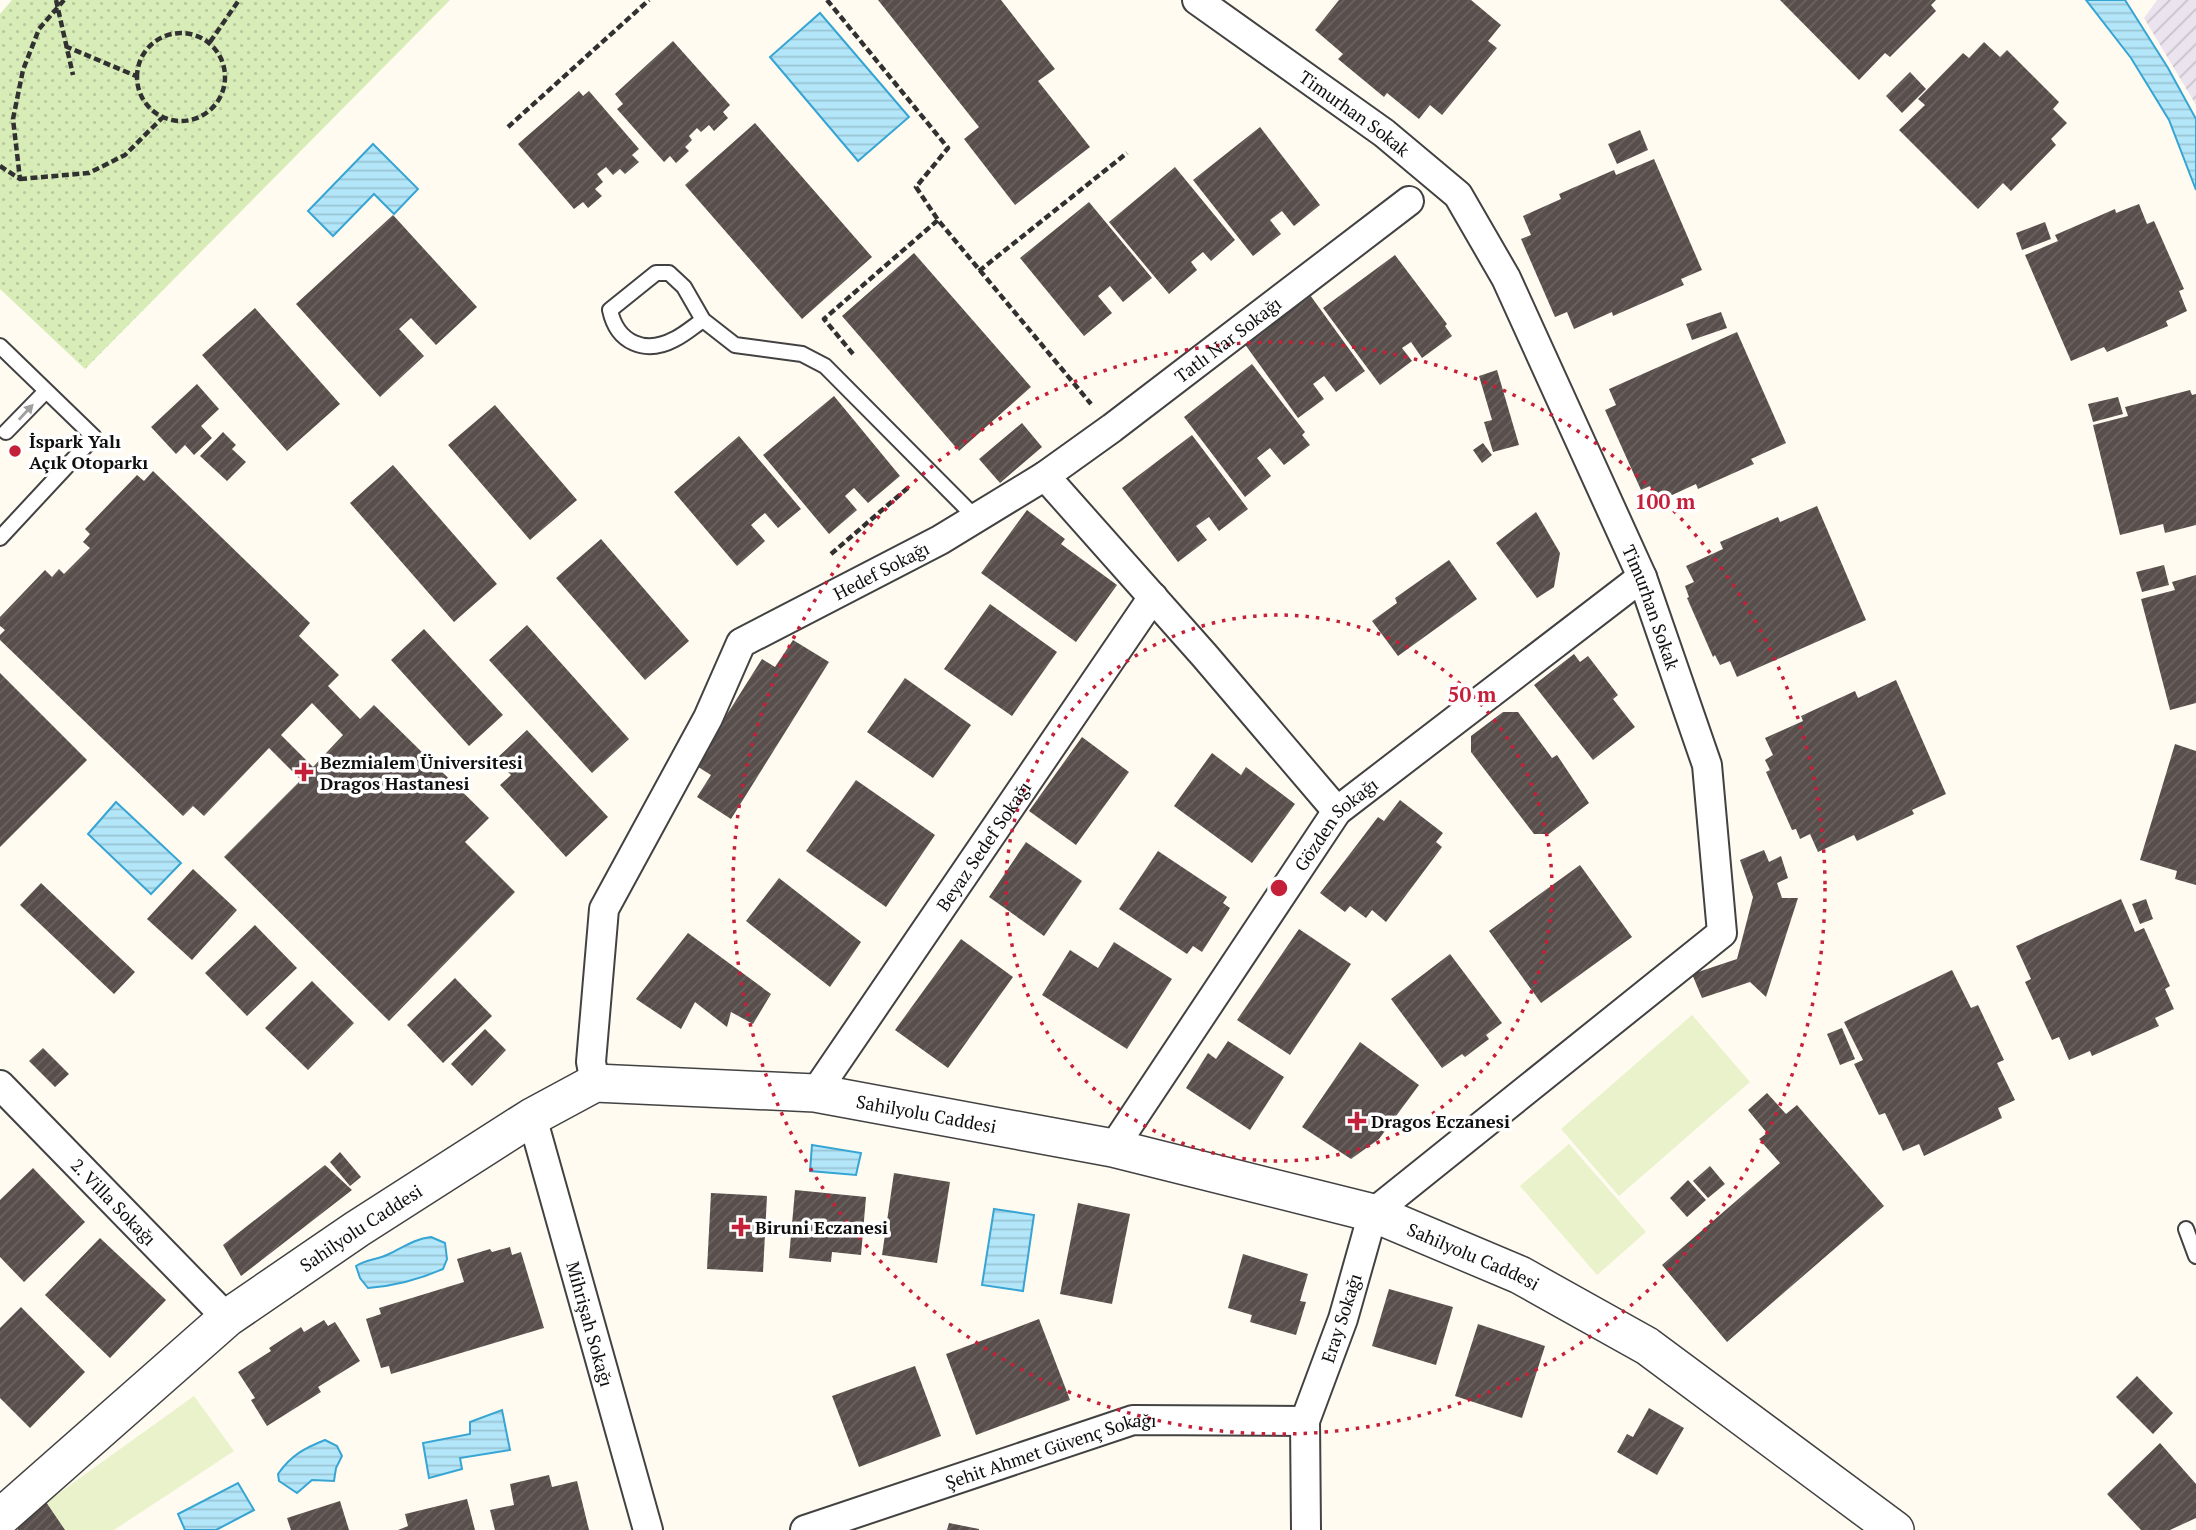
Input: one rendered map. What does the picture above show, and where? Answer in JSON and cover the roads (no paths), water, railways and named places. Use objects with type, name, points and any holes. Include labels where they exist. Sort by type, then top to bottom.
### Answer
[{"type":"street","name":"Timurhan Sokak","points":[[1197,0],[1384,133],[1458,195],[1506,278],[1642,577],[1707,765],[1723,933],[1373,1213]]},
{"type":"street","name":"Tatlı Nar Sokağı","points":[[1045,476],[1409,201]]},
{"type":"street","name":"Hedef Sokağı","points":[[595,1083],[591,1062],[604,909],[708,718],[741,643],[816,606],[977,519],[1045,476]]},
{"type":"street","points":[[1045,476],[1337,811]]},
{"type":"street","name":"Gözden Sokağı","points":[[1113,1149],[1337,811],[1642,577]]},
{"type":"street","name":"Beyaz Sedef Sokağı","points":[[815,1093],[1153,597]]},
{"type":"street","name":"Sahilyolu Caddesi","points":[[0,1518],[227,1318],[357,1229],[532,1117],[595,1083],[815,1093],[1113,1149],[1373,1213],[1520,1275],[1647,1346],[1895,1530]]},
{"type":"street","name":"2. Villa Sokağı","points":[[0,1085],[227,1318]]},
{"type":"street","name":"Mihrişah Sokağı","points":[[532,1117],[648,1530]]},
{"type":"street","name":"Eray Sokağı","points":[[1305,1421],[1343,1319],[1373,1213]]},
{"type":"street","name":"Şehit Ahmet Güvenç Sokağı","points":[[804,1530],[1133,1420],[1305,1421]]},
{"type":"street","points":[[1305,1421],[1306,1530]]},
{"type":"lane","points":[[703,320],[674,340],[652,345],[636,344],[621,335],[613,325],[610,310],[656,273],[669,273],[684,286],[703,320],[735,345],[802,354],[825,366],[977,519]]},
{"type":"lane","points":[[0,345],[94,437],[0,538]]},
{"type":"lane","points":[[6,432],[46,391]]},
{"type":"lane","points":[[2186,1228],[2196,1256]]},
{"type":"water","points":[[2086,0],[2125,0],[2168,68],[2196,119],[2196,190],[2169,120],[2131,58]]},
{"type":"water","points":[[820,13],[909,117],[858,161],[770,57]]},
{"type":"water","points":[[373,144],[418,189],[394,214],[374,194],[333,236],[308,211]]},
{"type":"water","points":[[116,802],[181,863],[151,894],[88,834]]},
{"type":"water","points":[[812,1145],[861,1153],[856,1175],[810,1171]]},
{"type":"water","points":[[994,1209],[1034,1215],[1023,1291],[982,1285]]},
{"type":"water","points":[[431,1237],[445,1243],[447,1259],[443,1269],[406,1282],[378,1287],[368,1288],[360,1278],[356,1266],[385,1256],[414,1241]]},
{"type":"water","points":[[502,1410],[510,1450],[460,1458],[462,1469],[429,1478],[423,1443],[470,1434],[470,1422]]},
{"type":"water","points":[[325,1440],[337,1446],[342,1456],[334,1481],[312,1480],[297,1493],[279,1481],[278,1474],[293,1457]]},
{"type":"water","points":[[238,1483],[254,1510],[216,1530],[185,1530],[178,1514]]},
{"type":"place","name":"İspark Yalı Açık Otoparkı","points":[[15,451]]},
{"type":"place","name":"Bezmialem Üniversitesi Dragos Hastanesi","points":[[304,772]]},
{"type":"place","name":"Dragos Eczanesi","points":[[1357,1121]]},
{"type":"place","name":"Biruni Eczanesi","points":[[741,1227]]}]
